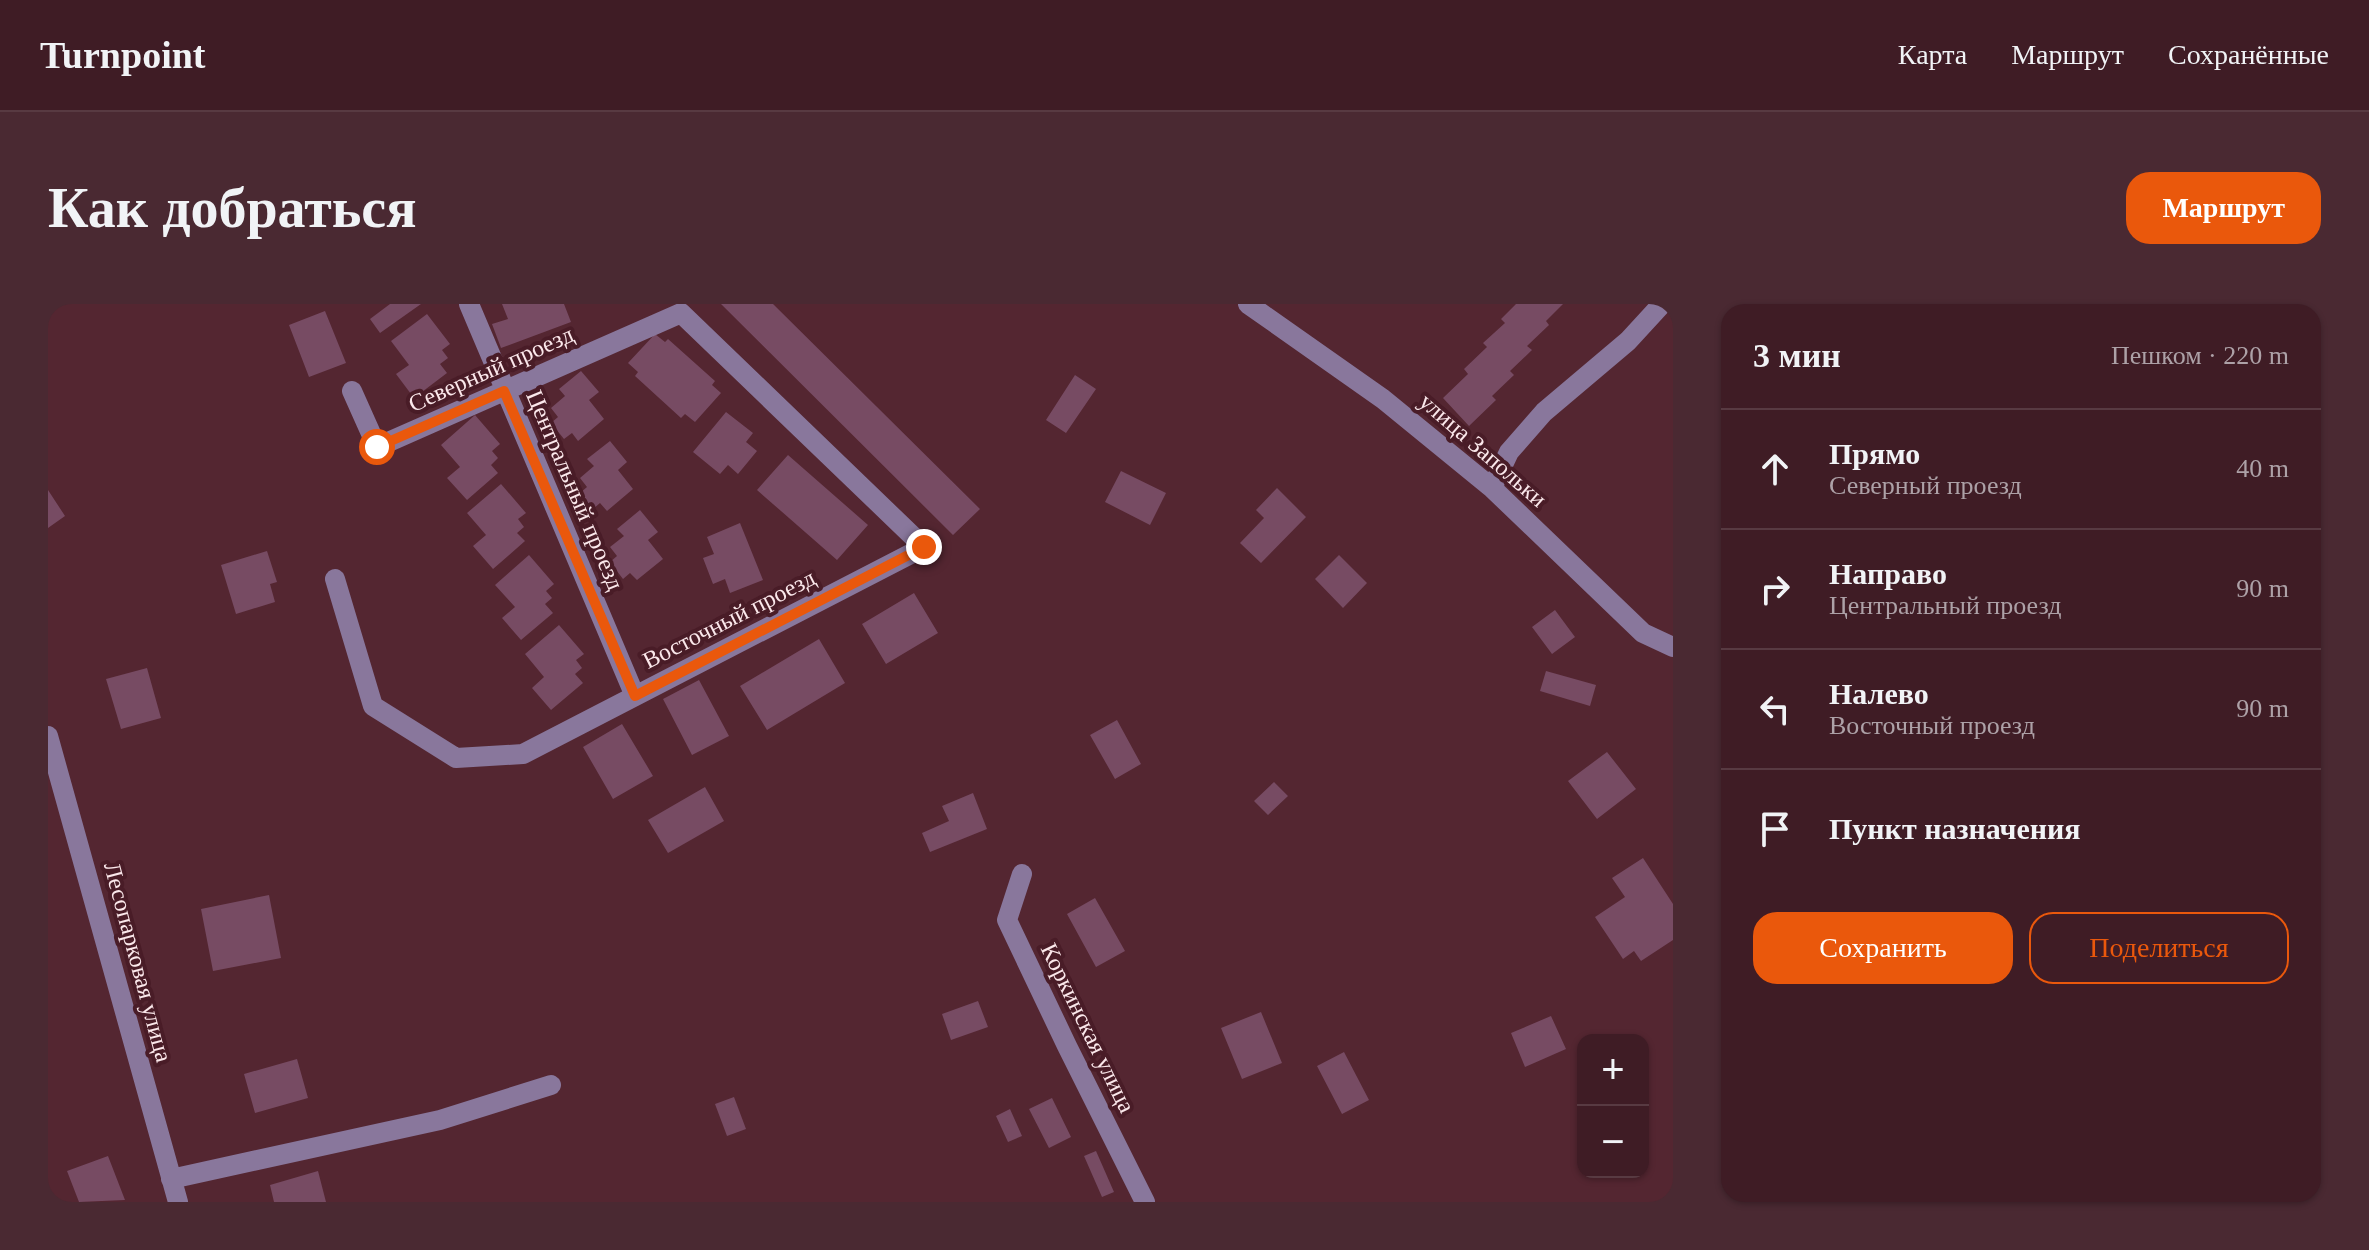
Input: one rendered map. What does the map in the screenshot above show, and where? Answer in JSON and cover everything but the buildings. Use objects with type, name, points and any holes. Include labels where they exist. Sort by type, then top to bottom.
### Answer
[{"type":"street","name":"Центральный проезд","points":[[469,304],[635,696]]},
{"type":"street","name":"улица Запольки","points":[[1248,304],[1383,399],[1492,488],[1643,633],[1673,647]]},
{"type":"street","points":[[1492,488],[1509,452],[1544,412],[1628,341],[1662,304]]},
{"type":"street","name":"Северный проезд","points":[[352,391],[377,447],[681,313],[924,547]]},
{"type":"street","name":"Восточный проезд","points":[[335,579],[373,706],[456,758],[523,754],[924,547]]},
{"type":"street","name":"Лесопарковая улица","points":[[48,736],[178,1202]]},
{"type":"street","name":"Коркинская улица","points":[[1022,874],[1007,920],[1145,1202]]},
{"type":"street","points":[[171,1179],[440,1120],[551,1085]]},
{"type":"route","points":[[377,447],[504,391],[635,696],[924,547]]}]
